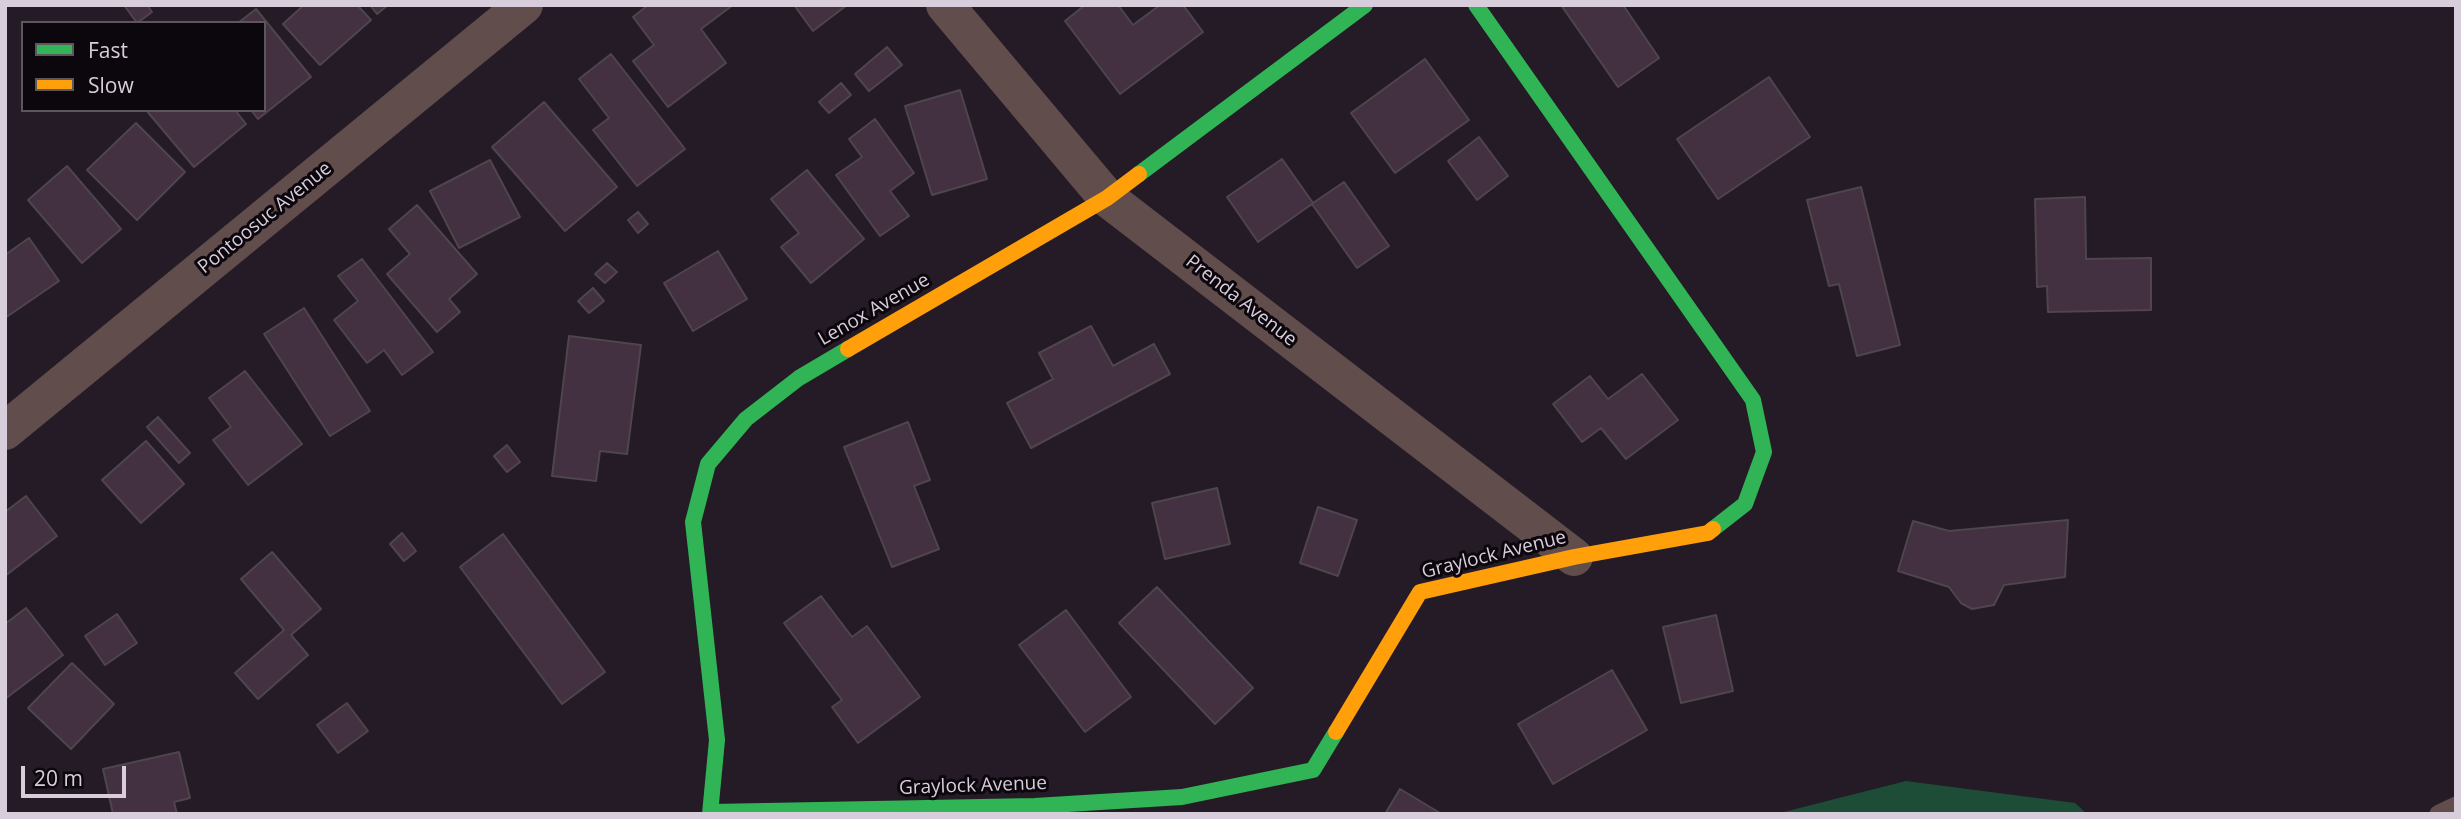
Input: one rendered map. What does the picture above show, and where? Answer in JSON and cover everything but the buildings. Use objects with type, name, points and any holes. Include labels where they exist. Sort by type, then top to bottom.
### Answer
[{"type":"street","name":"Pontoosuc Avenue","points":[[5,431],[524,5]]},
{"type":"street","name":"Prenda Avenue","points":[[945,5],[1107,198],[1574,557]]},
{"type":"street","name":"Lenox Avenue","points":[[710,813],[717,740],[693,522],[708,464],[746,419],[799,378],[1107,198],[1365,5]]},
{"type":"street","name":"Graylock Avenue","points":[[710,813],[1035,806],[1182,797],[1313,770],[1420,592],[1574,557],[1708,533],[1745,503],[1764,452],[1753,400],[1476,5]]},
{"type":"lane","points":[[2439,814],[2456,806]]},
{"type":"green space","points":[[1906,781],[2075,803],[2087,814],[1776,814]]},
{"type":"traffic: fast","points":[[1139,174],[1365,5]]},
{"type":"traffic: fast","points":[[1476,5],[1753,400],[1764,452],[1745,504],[1713,529]]},
{"type":"traffic: fast","points":[[710,814],[717,740],[693,522],[708,464],[746,419],[799,378],[848,349]]},
{"type":"traffic: fast","points":[[711,812],[1035,806],[1182,797],[1313,770],[1336,732]]},
{"type":"traffic: slow","points":[[848,349],[1107,198],[1139,174]]},
{"type":"traffic: slow","points":[[1336,732],[1420,592],[1574,557],[1708,533],[1713,529]]}]
